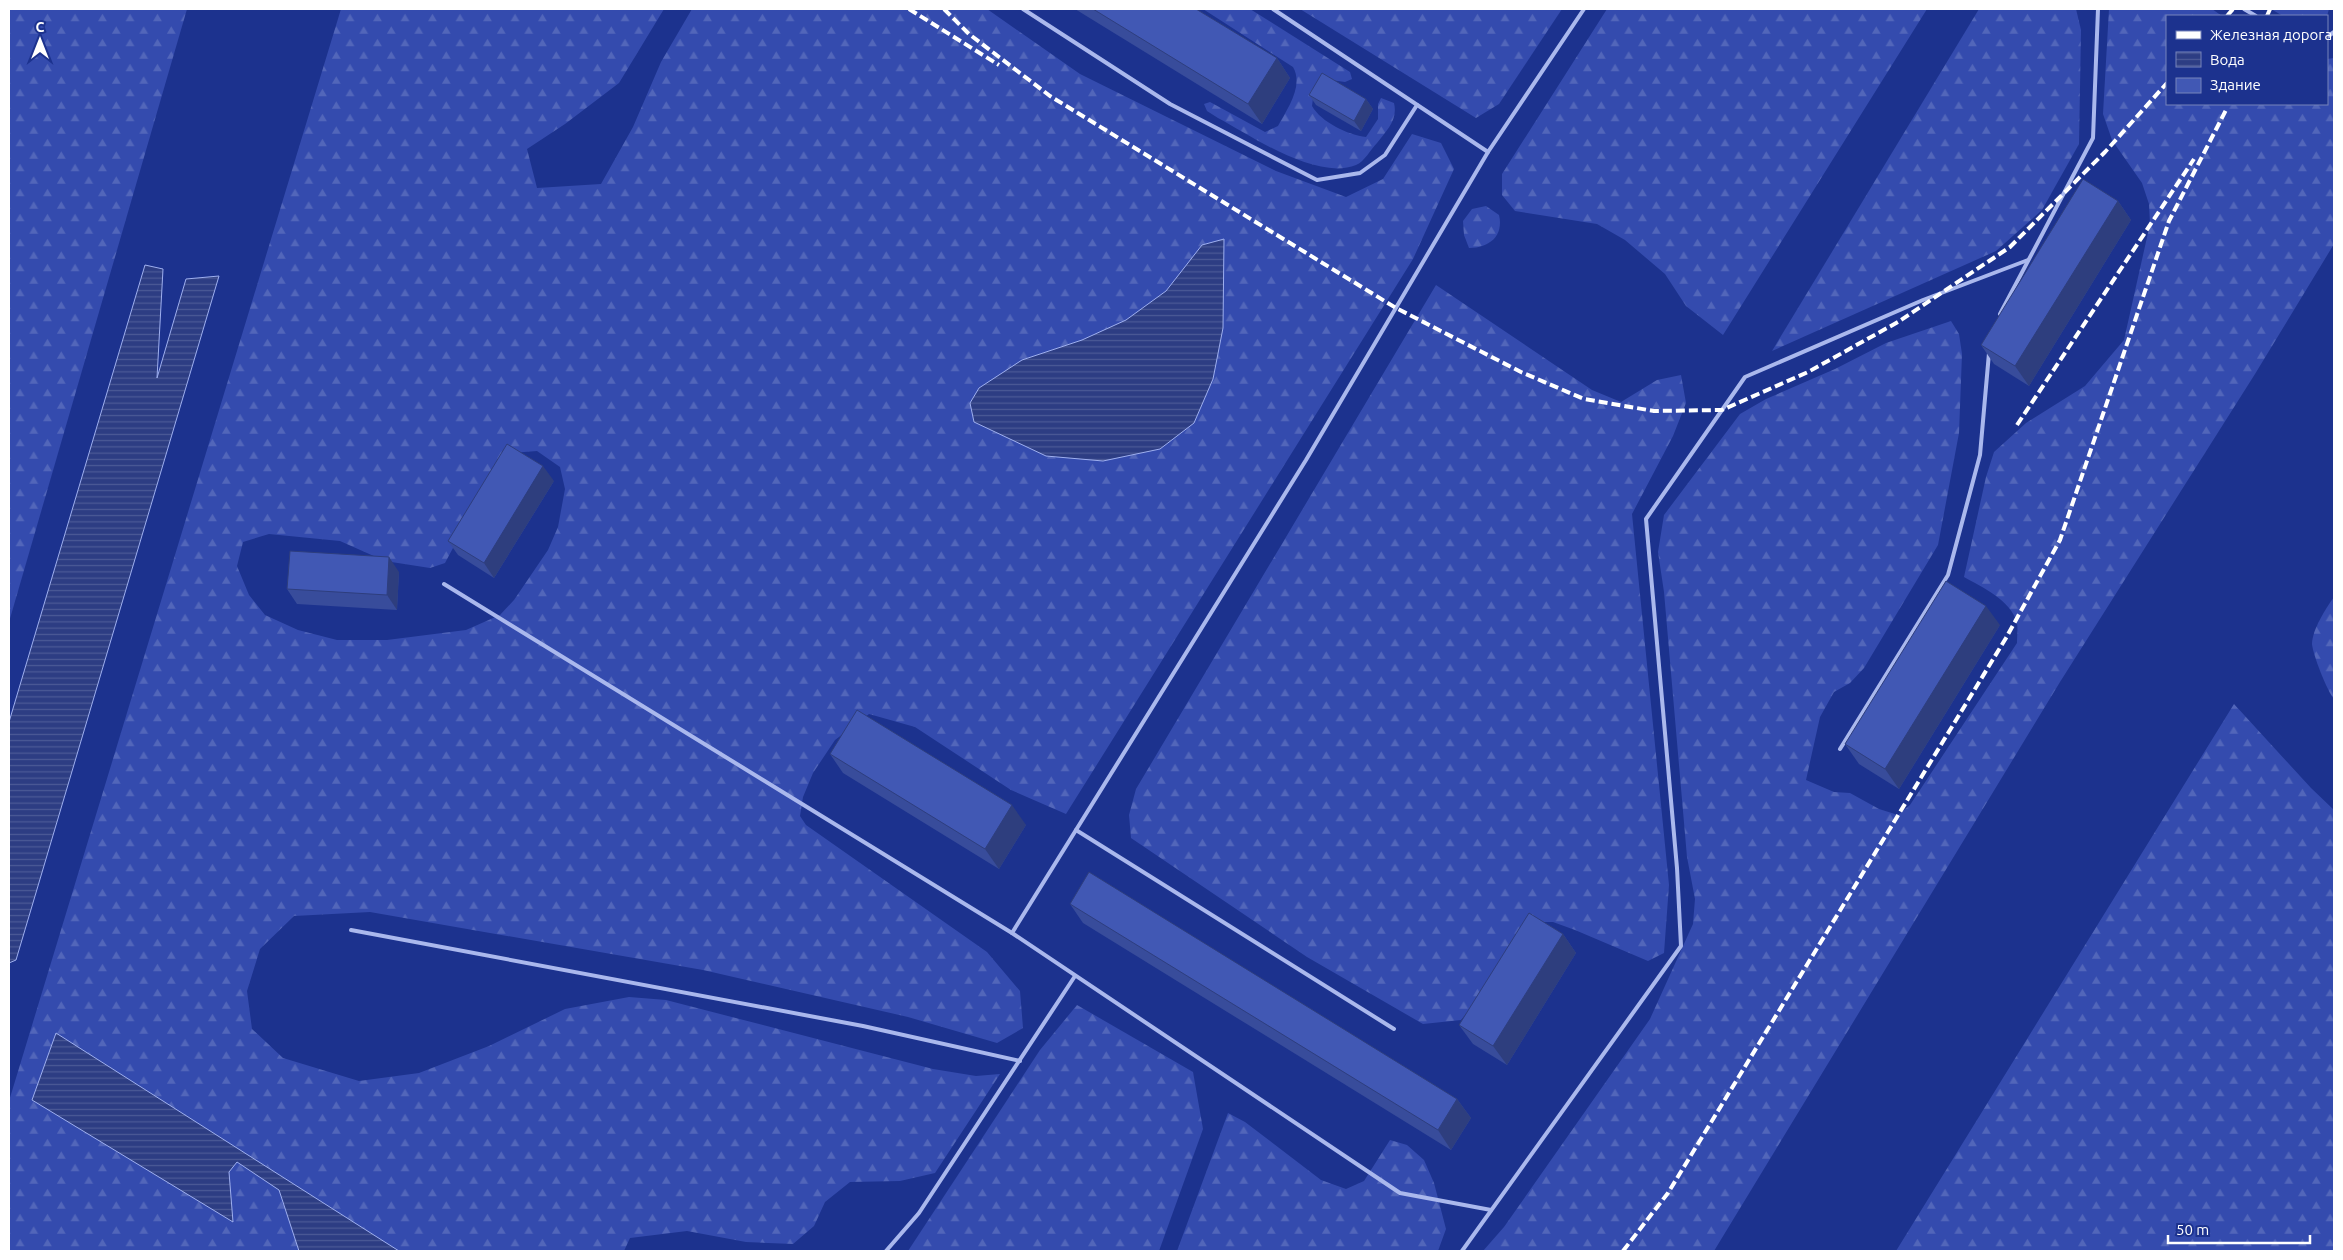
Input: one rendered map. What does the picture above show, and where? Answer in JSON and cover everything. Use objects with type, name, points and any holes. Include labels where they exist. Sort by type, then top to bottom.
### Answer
[{"type":"lane","points":[[1023,9],[1170,104],[1317,180],[1360,173],[1386,155],[1417,105]]},
{"type":"lane","points":[[1273,9],[1488,152]]},
{"type":"lane","points":[[1012,933],[1306,460],[1488,152],[1584,9]]},
{"type":"lane","points":[[1999,316],[2092,138],[2098,9]]},
{"type":"lane","points":[[1462,1251],[1681,946],[1677,868],[1646,520],[1745,377],[1923,300],[2028,260]]},
{"type":"lane","points":[[1840,748],[1948,575],[1980,455],[1989,351]]},
{"type":"lane","points":[[444,584],[1012,933],[1400,1193],[1491,1210]]},
{"type":"lane","points":[[1076,830],[1394,1028]]},
{"type":"lane","points":[[351,930],[863,1026],[1020,1061]]},
{"type":"lane","points":[[886,1251],[919,1213],[1075,976]]},
{"type":"green space","points":[[9,9],[187,9],[9,622]]},
{"type":"green space","points":[[341,9],[664,9],[619,83],[565,124],[527,149],[537,188],[601,184],[633,127],[661,62],[692,9],[987,9],[1080,74],[1276,171],[1346,197],[1383,179],[1412,134],[1441,143],[1454,169],[1413,259],[1066,814],[1011,790],[915,727],[869,714],[835,740],[813,773],[803,797],[800,816],[806,825],[987,952],[1020,991],[1023,1028],[997,1043],[908,1017],[703,970],[370,912],[294,916],[260,949],[247,991],[252,1029],[283,1058],[359,1081],[419,1073],[489,1046],[565,1009],[629,997],[666,1000],[933,1069],[976,1076],[1000,1074],[935,1173],[900,1181],[850,1182],[825,1202],[814,1226],[793,1244],[746,1242],[687,1231],[630,1238],[624,1251],[9,1251],[9,1101]],"holes":[[[537,451],[560,467],[565,489],[558,527],[548,550],[514,600],[500,615],[466,630],[387,640],[337,640],[298,630],[265,615],[249,595],[237,566],[243,542],[269,534],[340,541],[385,561],[430,568],[445,563],[487,484],[511,453]]]},
{"type":"green space","points":[[1203,9],[1250,9],[1350,72],[1352,79],[1345,82],[1324,79],[1314,90],[1312,106],[1316,112],[1336,127],[1343,131],[1366,137],[1378,119],[1378,104],[1381,98],[1394,103],[1395,109],[1391,124],[1362,161],[1356,165],[1340,168],[1323,167],[1285,155],[1218,118],[1207,111],[1204,104],[1210,102],[1265,132],[1278,126],[1293,97],[1297,82],[1296,74],[1293,67]]},
{"type":"green space","points":[[1300,9],[1562,9],[1499,104],[1476,118]]},
{"type":"green space","points":[[1607,9],[1927,9],[1723,335],[1686,306],[1665,274],[1625,240],[1597,224],[1515,211],[1502,195],[1502,174]]},
{"type":"green space","points":[[1979,9],[2076,9],[2081,30],[2079,144],[2042,210],[1996,251],[1772,351]]},
{"type":"green space","points":[[2109,9],[2212,9],[2221,15],[2166,15],[2166,105],[2328,105],[2328,59],[2334,58],[2334,244],[2255,374],[2060,682],[1714,1251],[1483,1251],[1504,1227],[1650,1019],[1693,924],[1695,899],[1687,857],[1664,592],[1658,552],[1664,515],[1740,414],[1766,399],[1835,369],[1886,343],[1951,321],[1959,334],[1962,354],[1959,433],[1938,545],[1864,668],[1850,683],[1834,692],[1820,717],[1806,780],[1834,792],[1850,793],[1879,809],[1898,815],[1910,805],[2017,643],[2017,623],[2009,608],[1995,595],[1964,577],[1986,477],[1994,452],[2026,423],[2085,386],[2124,340],[2150,224],[2149,204],[2142,183],[2112,140],[2103,114]]},
{"type":"green space","points":[[2271,9],[2329,9],[2327,15],[2281,15]]},
{"type":"green space","points":[[1486,206],[1499,215],[1500,222],[1497,235],[1483,246],[1469,248],[1464,235],[1463,221],[1472,209]]},
{"type":"green space","points":[[1436,285],[1592,390],[1621,402],[1657,380],[1681,375],[1686,403],[1673,436],[1632,514],[1669,885],[1664,953],[1648,961],[1553,922],[1540,922],[1461,1020],[1423,1024],[1307,957],[1131,838],[1129,815],[1136,789]]},
{"type":"green space","points":[[2334,597],[2334,699],[2321,673],[2312,644],[2317,626]]},
{"type":"green space","points":[[2234,704],[2311,788],[2334,810],[2334,1251],[1896,1251]]},
{"type":"green space","points":[[1077,1005],[1193,1072],[1203,1129],[1159,1251],[908,1251],[1040,1050]]},
{"type":"green space","points":[[1228,1113],[1245,1122],[1321,1180],[1346,1189],[1364,1181],[1390,1140],[1407,1145],[1424,1160],[1434,1183],[1446,1229],[1438,1251],[1177,1251]]},
{"type":"water","points":[[1224,239],[1223,328],[1213,379],[1194,423],[1160,449],[1103,461],[1046,456],[974,422],[970,403],[979,388],[1022,360],[1082,340],[1126,320],[1166,291],[1202,245]]},
{"type":"water","points":[[145,265],[163,269],[157,378],[186,279],[219,276],[16,960],[9,963],[9,722]]},
{"type":"water","points":[[56,1033],[399,1251],[299,1251],[279,1190],[237,1162],[229,1172],[233,1222],[32,1100]]},
{"type":"building","points":[[1093,9],[1196,9],[1277,58],[1248,104]]},
{"type":"building","points":[[1322,73],[1366,99],[1354,121],[1309,95]]},
{"type":"building","points":[[2083,179],[2118,201],[2015,366],[1981,345]]},
{"type":"building","points":[[507,444],[543,466],[484,563],[448,541]]},
{"type":"building","points":[[290,551],[389,557],[387,595],[287,589]]},
{"type":"building","points":[[1946,581],[1986,606],[1885,769],[1845,744]]},
{"type":"building","points":[[857,710],[1012,805],[985,849],[830,754]]},
{"type":"building","points":[[1089,872],[1457,1099],[1438,1130],[1070,904]]},
{"type":"building","points":[[1529,913],[1563,934],[1493,1046],[1459,1025]]},
{"type":"railway","points":[[909,9],[999,65]]},
{"type":"railway","points":[[944,9],[969,34],[1050,96],[1396,308],[1521,372],[1584,399],[1654,411],[1722,410],[1808,372],[1898,322],[2010,247],[2105,152],[2166,84]]},
{"type":"railway","points":[[2228,15],[2233,9]]},
{"type":"railway","points":[[2267,15],[2270,9]]},
{"type":"railway","points":[[1623,1251],[1668,1193],[2006,638],[2060,540],[2169,221],[2226,110]]},
{"type":"railway","points":[[2017,425],[2194,159]]}]
